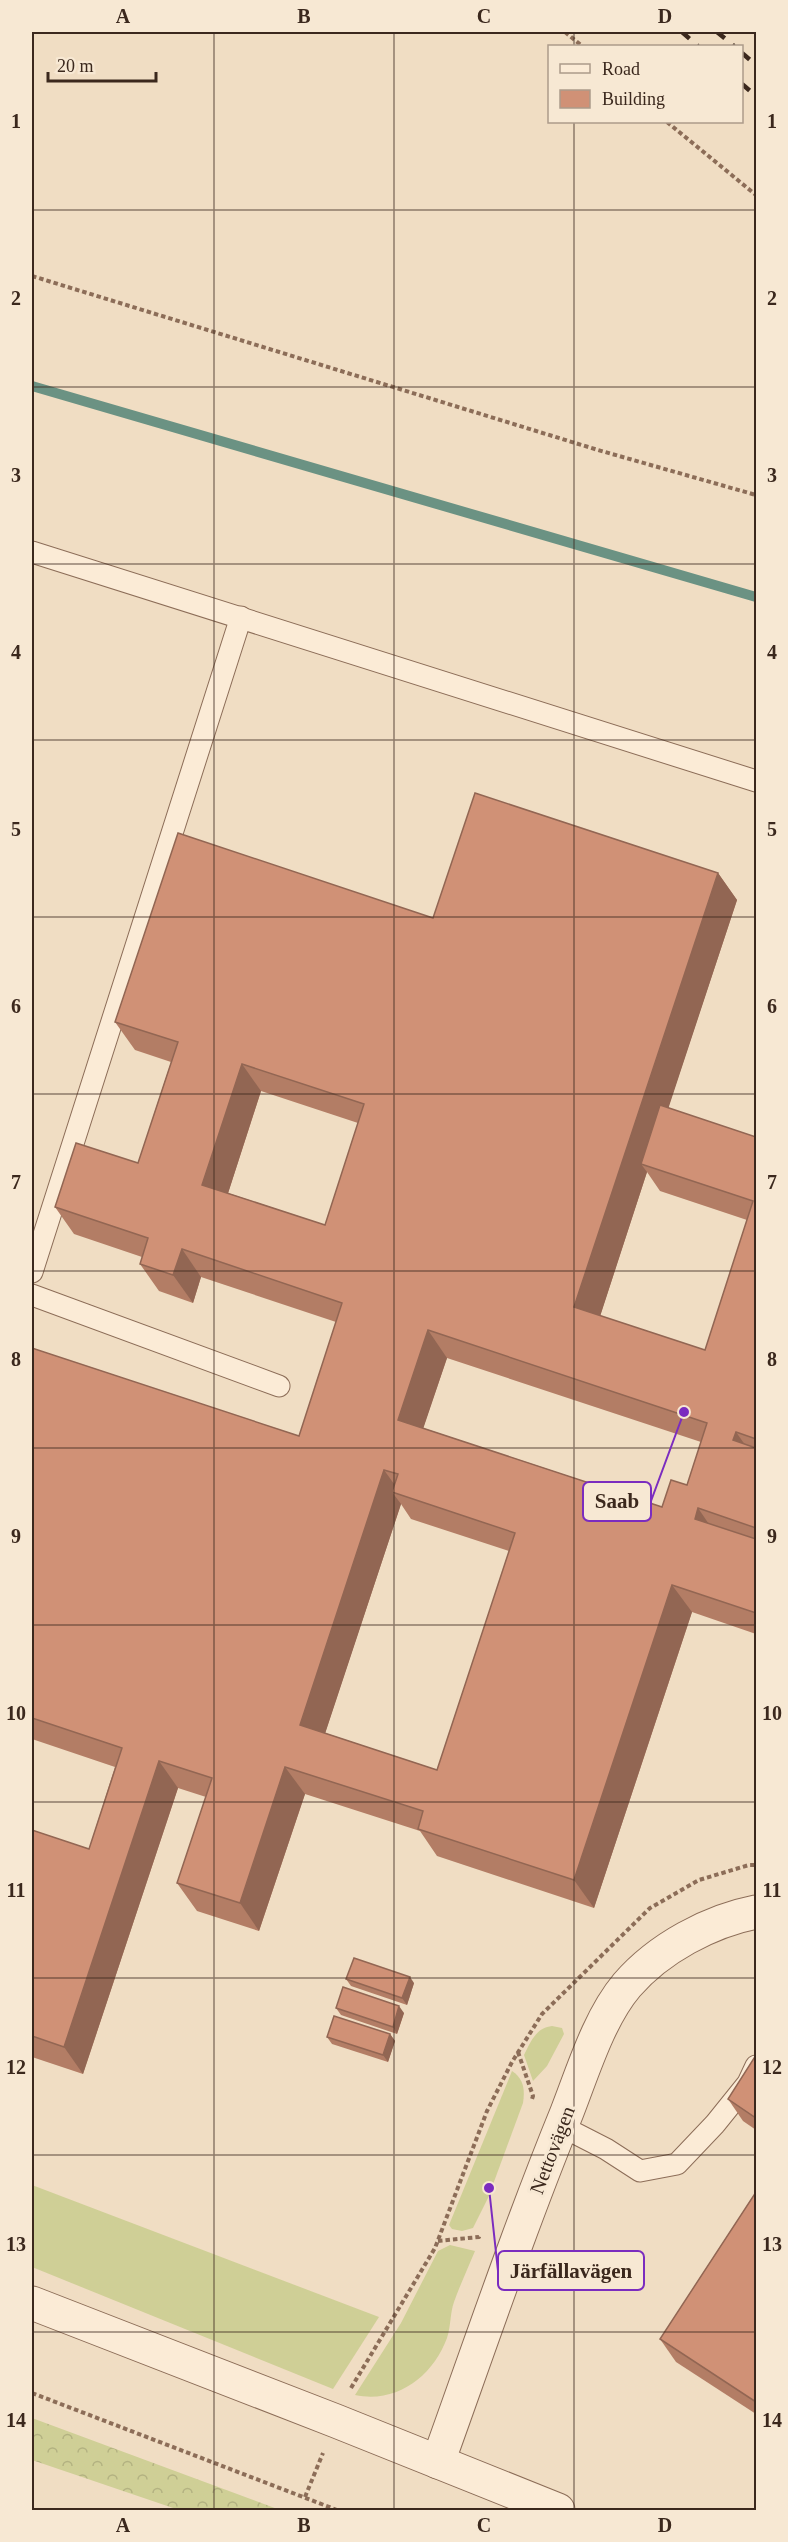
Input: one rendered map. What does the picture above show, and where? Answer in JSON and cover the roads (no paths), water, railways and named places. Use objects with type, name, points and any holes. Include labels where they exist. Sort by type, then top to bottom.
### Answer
[{"type":"street","name":"Nettovägen","points":[[438,2462],[561,2126],[598,2034],[627,1984],[651,1962],[677,1943],[712,1925],[756,1912]]},
{"type":"street","points":[[32,2303],[558,2511]]},
{"type":"lane","points":[[32,552],[756,782]]},
{"type":"lane","points":[[32,1272],[241,617]]},
{"type":"lane","points":[[32,1295],[279,1386]]},
{"type":"lane","points":[[561,2126],[606,2149],[640,2171],[677,2164],[715,2124],[748,2083],[756,2066]]},
{"type":"waterway","points":[[32,386],[756,597]]},
{"type":"railway","points":[[682,32],[697,45]]},
{"type":"railway","points":[[717,32],[733,45]]},
{"type":"railway","points":[[743,54],[756,65]]},
{"type":"railway","points":[[743,85],[756,96]]},
{"type":"place","name":"Saab","points":[[684,1412]]},
{"type":"place","name":"Järfällavägen","points":[[489,2188]]}]
